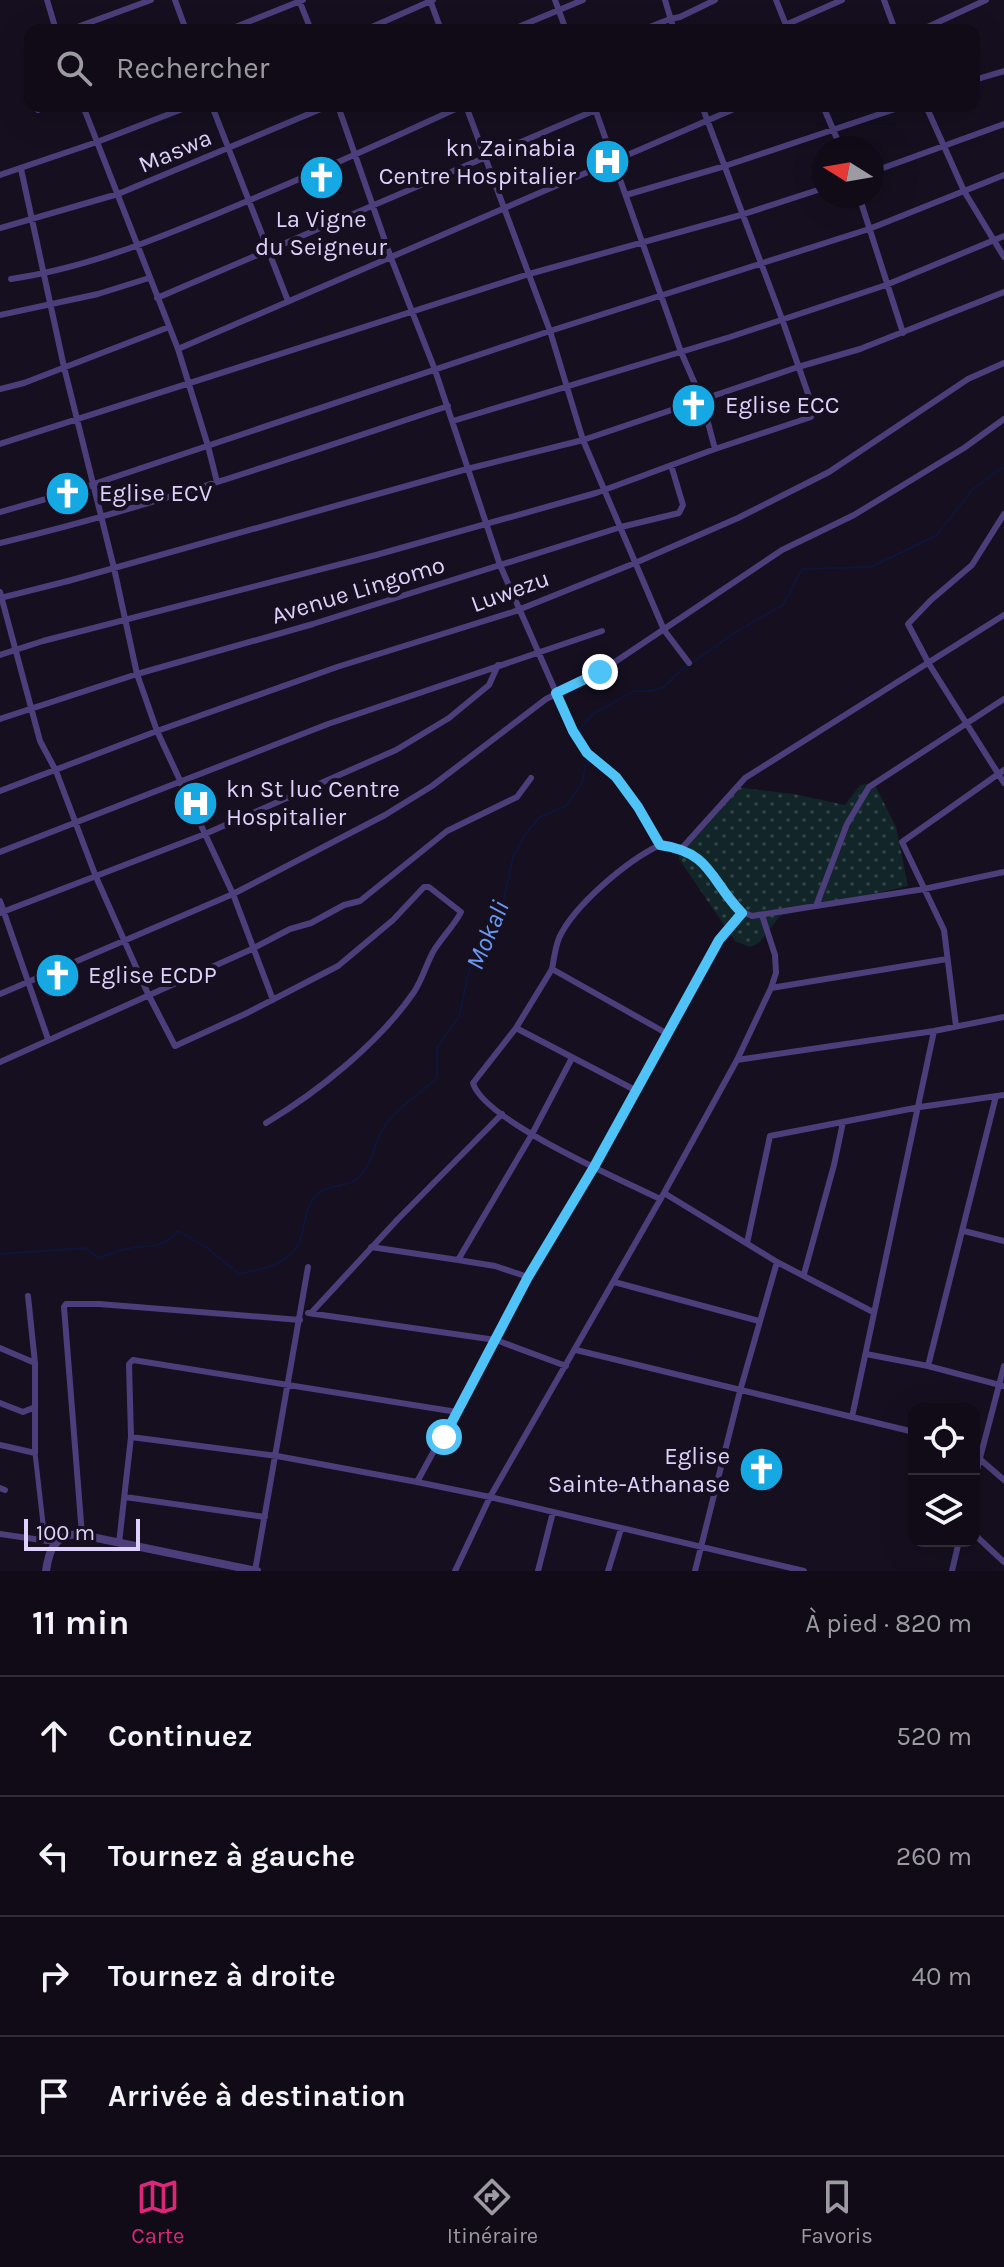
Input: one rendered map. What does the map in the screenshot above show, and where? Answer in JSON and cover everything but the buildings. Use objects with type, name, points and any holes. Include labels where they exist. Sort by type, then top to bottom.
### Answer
[{"type":"street","points":[[47,0],[54,24]]},
{"type":"street","points":[[85,24],[151,0]]},
{"type":"street","points":[[175,0],[184,24]]},
{"type":"street","points":[[378,24],[431,0],[439,24]]},
{"type":"street","points":[[555,0],[564,24]]},
{"type":"street","points":[[526,24],[583,0]]},
{"type":"street","points":[[665,0],[672,24]]},
{"type":"street","points":[[657,24],[715,0]]},
{"type":"street","points":[[776,0],[785,24]]},
{"type":"street","points":[[795,24],[842,0]]},
{"type":"street","points":[[884,0],[893,24]]},
{"type":"street","points":[[934,24],[986,0]]},
{"type":"street","points":[[243,24],[301,1],[309,24]]},
{"type":"street","points":[[980,78],[1004,71]]},
{"type":"street","points":[[85,112],[178,349],[217,482]]},
{"type":"street","points":[[0,175],[174,112]]},
{"type":"street","points":[[214,112],[288,301]]},
{"type":"street","name":"Maswa","points":[[0,228],[118,194],[314,112]]},
{"type":"street","points":[[340,112],[391,258],[448,406],[500,565],[519,609],[573,731],[587,753],[616,777],[660,845]]},
{"type":"street","points":[[11,279],[43,274],[138,247],[451,112]]},
{"type":"street","points":[[467,112],[487,157],[550,331],[583,440],[664,630],[689,663]]},
{"type":"street","points":[[157,298],[586,112]]},
{"type":"street","points":[[596,112],[681,352],[702,400],[715,449]]},
{"type":"street","points":[[0,655],[376,555],[604,490],[814,415],[782,319],[704,112]]},
{"type":"street","points":[[178,349],[728,112]]},
{"type":"street","points":[[826,112],[836,136]]},
{"type":"street","points":[[626,195],[887,112]]},
{"type":"street","points":[[928,112],[964,191],[1004,257]]},
{"type":"street","points":[[884,168],[1004,124]]},
{"type":"street","points":[[21,169],[76,420],[137,674],[157,731],[233,894],[273,1000]]},
{"type":"street","points":[[0,512],[869,229],[1004,175]]},
{"type":"street","points":[[0,444],[529,274],[741,215],[812,192]]},
{"type":"street","points":[[863,208],[903,333]]},
{"type":"street","points":[[453,421],[681,352],[886,285],[1004,236]]},
{"type":"street","points":[[0,315],[149,278]]},
{"type":"street","points":[[266,1123],[291,1109],[384,1027],[415,991],[434,950],[461,912],[429,887],[424,887],[352,956],[300,987],[175,1046],[148,994],[96,877],[56,771],[40,741],[1,596],[583,440],[860,349],[1004,292]]},
{"type":"street","points":[[0,389],[169,327]]},
{"type":"street","name":"Luwezu","points":[[0,791],[337,667],[519,609],[635,563],[738,518],[829,472],[968,379],[1004,363]]},
{"type":"street","points":[[0,543],[217,482],[448,406]]},
{"type":"street","points":[[0,994],[233,894],[385,815],[432,786],[556,693],[597,674],[782,550],[854,515],[964,448],[1004,419]]},
{"type":"street","name":"Avenue Lingomo","points":[[0,719],[137,674],[313,624],[681,511],[683,505],[671,465]]},
{"type":"street","points":[[1004,514],[972,565],[908,624],[929,664],[1001,772],[1004,783]]},
{"type":"street","points":[[682,848],[745,778],[1004,615]]},
{"type":"street","points":[[0,852],[328,724],[602,631]]},
{"type":"street","points":[[2,913],[205,834],[396,750],[449,718],[489,685],[498,665]]},
{"type":"street","points":[[816,906],[847,824],[869,787],[1004,699]]},
{"type":"street","points":[[956,1026],[944,930],[902,842],[1001,772]]},
{"type":"street","points":[[0,1062],[252,949],[292,928],[314,922],[344,905],[360,901],[447,831],[517,797],[531,778]]},
{"type":"street","points":[[873,1312],[777,1262],[662,1196],[531,1136],[475,1090],[473,1083],[516,1028],[552,969],[560,936],[584,904],[629,862],[660,845],[682,848],[713,872],[742,913],[762,915],[924,889],[1004,872]]},
{"type":"street","points":[[0,901],[48,1039]]},
{"type":"street","points":[[417,1482],[528,1277],[594,1167],[719,940],[742,913]]},
{"type":"street","points":[[455,1571],[490,1497],[662,1196],[737,1060],[771,988],[776,973],[775,955],[762,915]]},
{"type":"street","points":[[771,988],[947,959]]},
{"type":"street","points":[[552,969],[666,1033]]},
{"type":"street","points":[[737,1060],[934,1031],[1004,1017]]},
{"type":"street","points":[[516,1028],[635,1090]]},
{"type":"street","points":[[852,1417],[934,1031]]},
{"type":"street","points":[[458,1260],[531,1136],[572,1058]]},
{"type":"street","points":[[747,1243],[770,1136],[920,1107],[1000,1096],[928,1366]]},
{"type":"street","points":[[311,1313],[371,1247],[502,1114]]},
{"type":"street","points":[[804,1274],[814,1246],[843,1122]]},
{"type":"street","points":[[964,1231],[1004,1241]]},
{"type":"street","points":[[371,1247],[495,1266],[528,1277]]},
{"type":"street","points":[[695,1571],[740,1391],[777,1262]]},
{"type":"street","points":[[0,1534],[50,1542],[65,1535],[82,1535],[256,1571],[308,1267]]},
{"type":"street","points":[[614,1282],[759,1321]]},
{"type":"street","points":[[28,1296],[35,1363],[35,1453],[50,1542],[46,1571]]},
{"type":"street","points":[[82,1535],[66,1304],[301,1316],[311,1313],[496,1340],[566,1366]]},
{"type":"street","points":[[0,1348],[35,1363]]},
{"type":"street","points":[[576,1350],[908,1431]]},
{"type":"street","points":[[866,1354],[1002,1385]]},
{"type":"street","points":[[119,1543],[131,1437],[129,1364],[133,1360],[457,1412]]},
{"type":"street","points":[[980,1447],[1002,1385],[1004,1366]]},
{"type":"street","points":[[0,1403],[23,1412],[35,1407]]},
{"type":"street","points":[[131,1437],[277,1456],[417,1482],[804,1571]]},
{"type":"street","points":[[0,1445],[35,1453]]},
{"type":"street","points":[[980,1458],[1004,1480]]},
{"type":"street","points":[[125,1497],[265,1517]]},
{"type":"street","points":[[538,1571],[553,1512]]},
{"type":"street","points":[[608,1571],[621,1529]]},
{"type":"street","points":[[980,1540],[1004,1562]]},
{"type":"street","points":[[952,1571],[958,1547]]},
{"type":"street","points":[[769,1571],[771,1563]]},
{"type":"green space","points":[[874,783],[896,827],[908,886],[780,916],[759,943],[750,947],[735,941],[679,859],[681,845],[736,787],[794,794],[845,805],[860,785]]},
{"type":"waterway","name":"Mokali","points":[[584,743],[580,729],[593,714],[634,691],[664,687],[680,671],[739,630],[783,605],[802,569],[871,567],[937,535],[973,489],[1004,466]]},
{"type":"waterway","name":"Mokali","points":[[0,1254],[86,1248],[98,1258],[159,1244],[178,1231],[206,1247],[239,1274],[263,1269],[293,1252],[313,1199],[322,1190],[358,1178],[364,1172],[390,1119],[437,1078],[437,1047],[459,1017],[472,957],[485,931],[502,908],[513,857],[526,833],[540,817],[566,806],[582,783],[587,757]]},
{"type":"place","name":"kn Zainabia Centre Hospitalier","points":[[607,162]]},
{"type":"place","name":"La Vigne du Seigneur","points":[[321,177]]},
{"type":"place","name":"Eglise ECC","points":[[694,405]]},
{"type":"place","name":"Eglise ECV","points":[[68,493]]},
{"type":"place","name":"kn St luc Centre Hospitalier","points":[[195,803]]},
{"type":"place","name":"Eglise ECDP","points":[[57,975]]},
{"type":"place","name":"Eglise Sainte-Athanase","points":[[761,1470]]},
{"type":"route","points":[[444,1437],[528,1277],[594,1167],[719,940],[742,913],[713,872],[697,858],[682,848],[660,845],[650,825],[616,777],[587,753],[573,731],[556,693],[600,672]]}]
